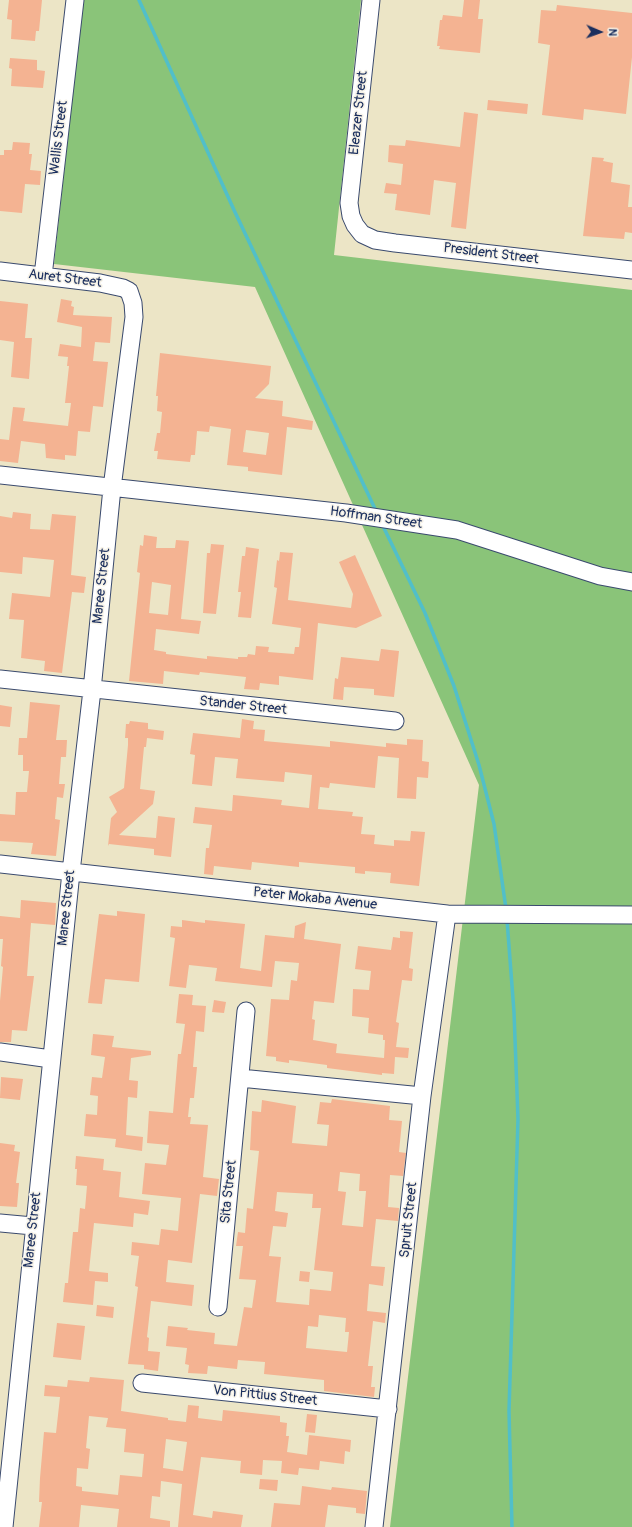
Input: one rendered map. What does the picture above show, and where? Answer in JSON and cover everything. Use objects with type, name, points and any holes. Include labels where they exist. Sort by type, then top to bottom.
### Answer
[{"type":"street","name":"Wallis Street","points":[[43,276],[75,0]]},
{"type":"street","name":"Eleazer Street","points":[[355,226],[351,216],[349,203],[371,0]]},
{"type":"street","name":"President Street","points":[[355,226],[362,234],[375,240],[632,270]]},
{"type":"street","name":"Auret Street","points":[[0,271],[100,283],[129,291]]},
{"type":"street","name":"Maree Street","points":[[4,1527],[33,1226],[92,690],[112,488],[134,317],[133,303],[129,291]]},
{"type":"street","name":"Hoffman Street","points":[[0,475],[346,513],[457,530],[600,576],[632,582]]},
{"type":"street","name":"Stander Street","points":[[0,679],[92,690],[395,721]]},
{"type":"street","name":"Peter Mokaba Avenue","points":[[0,864],[447,914],[632,915]]},
{"type":"street","name":"Spruit Street","points":[[374,1527],[422,1096],[447,914]]},
{"type":"street","name":"Sita Street","points":[[218,1307],[246,1011]]},
{"type":"street","points":[[0,1052],[51,1059]]},
{"type":"street","points":[[240,1078],[422,1096]]},
{"type":"street","points":[[0,1223],[33,1226]]},
{"type":"street","name":"Von Pittius Street","points":[[142,1383],[388,1409]]},
{"type":"green space","points":[[83,0],[361,0],[334,255],[632,290],[632,1527],[390,1527],[479,785],[255,287],[54,264]]},
{"type":"building","points":[[9,0],[42,0],[39,31],[36,31],[35,41],[11,39],[12,20],[7,19]]},
{"type":"building","points":[[464,0],[480,0],[478,19],[483,19],[480,53],[439,49],[440,46],[437,46],[440,20],[442,20],[443,15],[462,17]]},
{"type":"building","points":[[557,5],[632,13],[632,57],[626,114],[584,109],[583,120],[542,115],[550,45],[538,43],[541,10],[556,11]]},
{"type":"building","points":[[10,58],[37,60],[37,70],[45,71],[43,88],[11,86],[12,69],[9,68]]},
{"type":"building","points":[[488,100],[528,104],[527,114],[487,110]]},
{"type":"building","points":[[464,112],[478,114],[466,229],[451,227],[456,183],[434,180],[430,215],[395,210],[397,194],[384,193],[386,183],[401,185],[403,164],[388,162],[389,145],[405,146],[406,140],[460,147]]},
{"type":"building","points":[[13,142],[30,143],[29,154],[32,154],[30,170],[41,171],[40,185],[25,184],[22,213],[0,211],[0,155],[4,155],[4,150],[12,150]]},
{"type":"building","points":[[592,157],[604,158],[603,161],[613,163],[611,182],[630,185],[628,207],[632,207],[632,233],[625,232],[624,239],[583,236]]},
{"type":"building","points":[[61,299],[72,301],[71,306],[74,307],[73,315],[112,317],[110,343],[95,342],[93,361],[108,362],[103,407],[93,406],[90,432],[78,431],[76,456],[65,455],[65,460],[46,458],[45,444],[21,441],[18,463],[0,461],[0,439],[9,440],[13,407],[25,408],[23,421],[68,426],[71,403],[65,403],[69,366],[67,366],[68,357],[58,356],[60,344],[81,347],[82,327],[57,322]]},
{"type":"building","points":[[0,301],[28,304],[25,338],[32,338],[29,379],[11,377],[14,342],[0,340]]},
{"type":"building","points":[[160,353],[271,366],[269,384],[255,398],[283,401],[282,416],[313,421],[312,430],[287,427],[282,475],[248,471],[248,467],[227,465],[231,429],[210,426],[209,432],[197,431],[195,455],[191,455],[190,462],[157,459],[158,451],[154,451],[157,433],[160,433],[162,412],[157,411],[158,396],[156,396]],"holes":[[[246,430],[269,433],[266,455],[243,452]]]},
{"type":"building","points":[[13,512],[31,514],[30,529],[50,530],[52,514],[76,516],[71,575],[86,577],[84,593],[72,592],[62,673],[44,671],[45,661],[21,658],[24,620],[9,619],[12,593],[50,597],[54,560],[23,557],[22,574],[0,572],[0,516],[12,518]]},
{"type":"building","points":[[144,535],[157,537],[156,548],[175,548],[176,540],[189,541],[181,619],[201,621],[199,634],[156,629],[154,650],[166,652],[166,654],[207,659],[207,656],[238,659],[238,657],[247,657],[248,654],[255,655],[256,646],[269,647],[268,652],[294,654],[295,647],[299,647],[301,628],[272,624],[277,588],[274,587],[277,560],[279,561],[280,552],[293,553],[288,600],[351,608],[353,594],[339,562],[355,555],[382,616],[356,628],[318,623],[313,680],[279,676],[279,685],[260,683],[259,690],[244,689],[246,677],[200,672],[199,675],[164,671],[163,684],[129,681],[140,573],[137,572],[140,545],[143,546]],"holes":[[[152,582],[171,585],[168,615],[149,613]]]},
{"type":"building","points":[[211,544],[224,545],[216,614],[203,613],[207,553],[210,553]]},
{"type":"building","points":[[246,547],[259,549],[251,618],[238,617],[241,592],[238,592],[242,556],[245,556]]},
{"type":"building","points":[[381,649],[399,651],[394,697],[374,695],[374,689],[344,687],[343,700],[333,699],[335,678],[338,679],[341,657],[379,661]]},
{"type":"building","points":[[30,702],[60,705],[56,740],[67,740],[66,757],[61,757],[59,784],[65,784],[63,798],[57,797],[55,819],[60,820],[56,856],[31,854],[33,843],[0,841],[0,814],[15,815],[16,792],[27,792],[29,771],[23,771],[23,755],[18,755],[19,738],[27,738]]},
{"type":"building","points":[[0,705],[12,707],[10,727],[0,726]]},
{"type":"building","points":[[242,719],[254,721],[253,729],[265,730],[264,741],[330,747],[330,741],[386,747],[386,743],[407,745],[407,739],[423,740],[422,761],[429,762],[428,778],[417,777],[416,799],[397,798],[399,758],[378,756],[375,788],[330,783],[329,788],[320,787],[318,809],[353,812],[352,816],[363,817],[361,834],[375,835],[374,844],[394,846],[394,840],[410,841],[411,831],[425,832],[419,886],[390,883],[391,873],[365,871],[365,874],[355,873],[355,867],[299,862],[299,867],[252,862],[251,870],[214,866],[213,875],[204,874],[206,848],[209,848],[212,825],[193,823],[195,807],[232,811],[233,795],[282,800],[281,805],[309,808],[312,775],[285,772],[284,782],[236,778],[238,759],[215,757],[212,786],[192,784],[195,755],[190,754],[193,733],[240,738]]},
{"type":"building","points":[[130,721],[148,723],[148,729],[164,731],[163,740],[147,738],[146,747],[144,747],[140,789],[155,791],[153,804],[119,835],[156,838],[158,816],[175,818],[171,857],[154,855],[154,849],[109,844],[108,846],[111,818],[117,812],[109,797],[124,788],[128,745],[128,738],[125,738],[126,724],[129,724]]},
{"type":"building","points":[[21,900],[56,903],[55,925],[31,923],[27,976],[34,976],[27,1031],[12,1030],[11,1042],[0,1042],[0,1001],[3,967],[1,966],[3,939],[0,939],[0,916],[20,918]]},
{"type":"building","points":[[117,911],[145,914],[139,982],[105,979],[102,1004],[88,1003],[99,914],[117,916]]},
{"type":"building","points":[[182,920],[205,923],[205,920],[245,924],[240,968],[261,971],[265,935],[294,938],[295,926],[306,922],[304,939],[341,944],[334,1003],[314,1001],[312,1019],[315,1020],[313,1040],[337,1044],[336,1053],[384,1058],[385,1040],[383,1040],[383,1035],[368,1033],[369,1018],[352,1016],[353,989],[369,990],[371,971],[355,969],[358,946],[391,950],[393,937],[400,938],[400,931],[413,932],[409,968],[413,969],[412,981],[402,980],[396,1022],[399,1023],[396,1047],[409,1048],[408,1058],[395,1057],[394,1074],[382,1073],[382,1075],[327,1068],[327,1065],[289,1060],[289,1063],[276,1061],[276,1057],[266,1056],[271,999],[289,1000],[291,980],[297,981],[299,963],[275,961],[272,987],[215,981],[217,968],[189,965],[186,988],[169,986],[175,938],[170,937],[171,926],[182,927]]},
{"type":"building","points":[[179,994],[193,995],[192,1005],[206,1006],[204,1032],[196,1031],[193,1067],[197,1067],[194,1098],[190,1098],[188,1117],[191,1117],[190,1124],[208,1125],[203,1177],[219,1179],[217,1196],[200,1194],[192,1263],[168,1260],[166,1282],[194,1285],[192,1306],[151,1301],[147,1337],[149,1338],[148,1351],[160,1352],[158,1371],[144,1369],[144,1365],[128,1364],[138,1287],[135,1286],[139,1256],[131,1255],[132,1242],[159,1245],[161,1229],[178,1231],[181,1198],[142,1194],[145,1163],[166,1165],[169,1145],[147,1143],[149,1111],[173,1113],[178,1054],[181,1054],[185,1024],[176,1023]]},
{"type":"building","points":[[214,1000],[226,1002],[224,1013],[212,1012]]},
{"type":"building","points":[[93,1034],[114,1036],[112,1047],[151,1051],[151,1055],[131,1058],[129,1080],[138,1081],[137,1098],[128,1097],[126,1135],[143,1137],[142,1151],[115,1147],[116,1139],[84,1136],[86,1114],[97,1115],[98,1096],[90,1095],[92,1077],[102,1078],[105,1057],[91,1055]]},
{"type":"building","points":[[1,1077],[23,1079],[20,1100],[0,1098]]},
{"type":"building","points":[[332,1099],[390,1106],[389,1120],[402,1121],[399,1152],[406,1153],[403,1176],[390,1175],[388,1207],[399,1208],[398,1221],[376,1219],[371,1266],[385,1267],[383,1286],[369,1284],[367,1311],[386,1313],[385,1323],[373,1321],[368,1366],[373,1366],[371,1387],[375,1387],[374,1397],[324,1391],[324,1380],[264,1374],[265,1362],[238,1360],[237,1369],[208,1366],[207,1374],[188,1373],[189,1365],[185,1364],[187,1348],[166,1346],[168,1326],[215,1333],[214,1344],[237,1346],[244,1307],[252,1308],[256,1280],[239,1279],[243,1246],[236,1246],[238,1232],[245,1233],[247,1208],[253,1209],[259,1151],[250,1150],[252,1111],[261,1112],[262,1100],[296,1106],[292,1143],[327,1146],[329,1125],[317,1124],[320,1102],[331,1103]],"holes":[[[340,1172],[360,1174],[359,1191],[366,1191],[363,1227],[342,1225],[346,1192],[338,1191]],[[277,1192],[313,1194],[312,1208],[321,1208],[314,1270],[333,1272],[331,1291],[310,1289],[309,1305],[276,1302],[281,1257],[269,1256],[273,1226],[286,1227],[288,1213],[275,1211]],[[319,1315],[346,1318],[345,1332],[349,1332],[347,1352],[306,1348],[308,1326],[318,1327]]]},
{"type":"building","points":[[0,1143],[15,1145],[14,1151],[20,1152],[16,1183],[19,1183],[17,1207],[0,1206]]},
{"type":"building","points":[[76,1156],[104,1159],[103,1170],[121,1172],[119,1197],[150,1201],[148,1215],[134,1213],[133,1227],[94,1223],[89,1271],[108,1273],[108,1282],[95,1281],[93,1305],[63,1302],[65,1283],[68,1283],[73,1232],[78,1232],[80,1208],[85,1209],[87,1186],[76,1185]]},
{"type":"building","points":[[300,1271],[310,1272],[309,1282],[299,1281]]},
{"type":"building","points":[[97,1305],[114,1307],[113,1318],[96,1316]]},
{"type":"building","points":[[57,1323],[85,1326],[81,1360],[53,1357]]},
{"type":"building","points":[[90,1377],[124,1380],[121,1411],[186,1422],[188,1405],[199,1406],[198,1418],[222,1421],[223,1410],[280,1416],[280,1422],[287,1423],[286,1436],[289,1436],[287,1452],[307,1455],[309,1435],[351,1440],[350,1452],[345,1451],[344,1464],[320,1461],[319,1470],[299,1468],[298,1475],[281,1473],[282,1461],[263,1460],[262,1475],[240,1473],[241,1461],[201,1457],[193,1515],[212,1518],[213,1511],[243,1515],[241,1527],[178,1527],[182,1484],[161,1481],[160,1497],[152,1496],[150,1518],[170,1521],[170,1527],[117,1527],[119,1509],[81,1505],[79,1527],[39,1527],[42,1502],[39,1502],[44,1432],[56,1433],[60,1397],[44,1396],[45,1385],[67,1387],[68,1380],[89,1382]],"holes":[[[89,1416],[108,1418],[106,1427],[126,1429],[124,1452],[144,1454],[142,1477],[120,1475],[118,1495],[82,1491],[82,1487],[76,1486],[77,1468],[88,1469],[90,1449],[86,1448]],[[166,1439],[187,1442],[183,1471],[163,1468]]]},
{"type":"building","points":[[307,1414],[317,1415],[315,1433],[305,1432]]},
{"type":"building","points":[[260,1479],[278,1480],[277,1491],[259,1489]]},
{"type":"building","points":[[302,1486],[331,1490],[332,1487],[367,1491],[365,1514],[356,1513],[356,1508],[328,1505],[325,1527],[271,1527],[274,1503],[300,1505]]},
{"type":"waterway","points":[[139,0],[234,210],[377,513]]},
{"type":"waterway","points":[[382,524],[425,613],[454,686],[479,765],[494,824],[506,909]]},
{"type":"waterway","points":[[507,920],[514,1012],[518,1119],[509,1411],[512,1527]]}]
